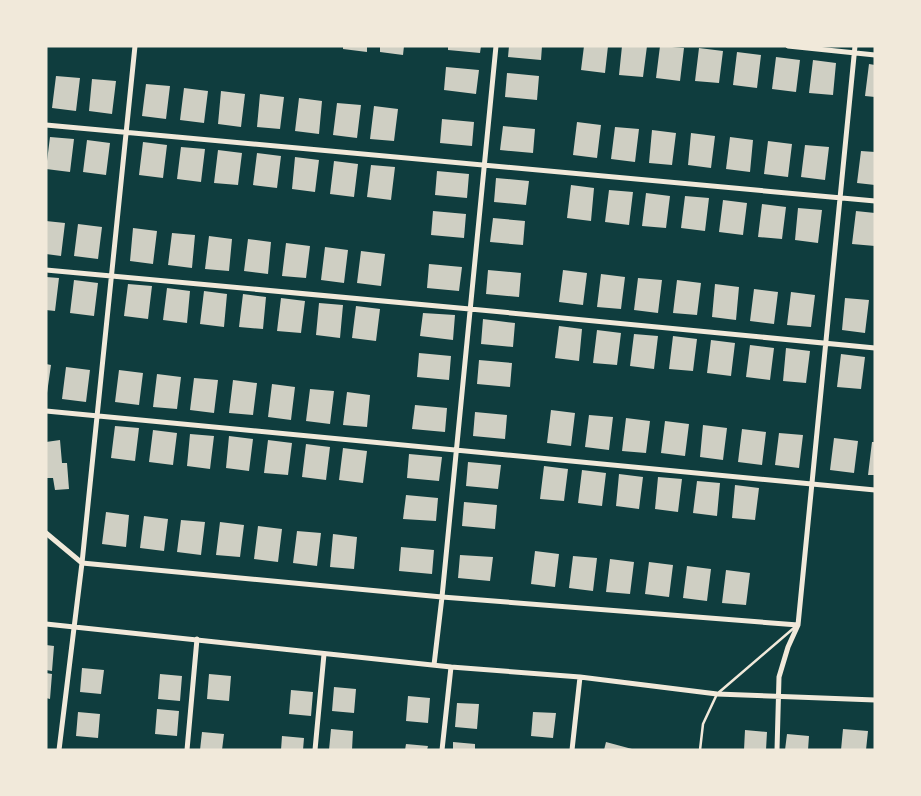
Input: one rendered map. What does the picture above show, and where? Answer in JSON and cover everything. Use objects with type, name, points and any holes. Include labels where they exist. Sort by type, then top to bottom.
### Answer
[{"type":"street","points":[[60,750],[73,626],[82,563],[135,46]]},
{"type":"street","points":[[434,665],[496,46]]},
{"type":"street","points":[[788,46],[875,55]]},
{"type":"street","points":[[777,750],[779,677],[788,646],[798,625],[855,46]]},
{"type":"street","points":[[46,125],[875,201]]},
{"type":"street","points":[[46,270],[875,348]]},
{"type":"street","points":[[46,411],[875,490]]},
{"type":"street","points":[[46,533],[82,563],[442,598],[798,625]]},
{"type":"street","points":[[46,624],[450,667],[580,677],[717,694],[875,700]]},
{"type":"street","points":[[187,750],[197,640]]},
{"type":"street","points":[[315,750],[324,654]]},
{"type":"street","points":[[442,750],[450,667]]},
{"type":"street","points":[[572,750],[580,677]]},
{"type":"lane","points":[[700,750],[703,724],[717,694],[798,625]]},
{"type":"building","points":[[343,46],[367,46],[367,52],[343,49]]},
{"type":"building","points":[[380,46],[404,46],[403,55],[380,52]]},
{"type":"building","points":[[448,46],[481,46],[480,53],[448,50]]},
{"type":"building","points":[[509,46],[542,46],[541,60],[508,57]]},
{"type":"building","points":[[584,46],[608,46],[605,73],[581,70]]},
{"type":"building","points":[[622,46],[647,46],[643,77],[619,75]]},
{"type":"building","points":[[660,46],[684,48],[680,81],[656,78]]},
{"type":"building","points":[[699,48],[723,51],[719,83],[695,81]]},
{"type":"building","points":[[737,52],[761,55],[757,88],[733,85]]},
{"type":"building","points":[[776,57],[800,60],[796,92],[772,89]]},
{"type":"building","points":[[813,60],[836,63],[833,95],[809,93]]},
{"type":"building","points":[[869,64],[875,65],[875,97],[865,96]]},
{"type":"building","points":[[446,67],[479,70],[476,94],[444,90]]},
{"type":"building","points":[[507,73],[539,76],[537,100],[505,97]]},
{"type":"building","points":[[56,76],[80,78],[76,111],[52,108]]},
{"type":"building","points":[[92,79],[116,81],[112,114],[89,111]]},
{"type":"building","points":[[146,84],[170,86],[166,119],[142,116]]},
{"type":"building","points":[[184,88],[208,91],[204,123],[180,120]]},
{"type":"building","points":[[221,91],[245,94],[241,127],[218,124]]},
{"type":"building","points":[[260,94],[284,97],[280,129],[257,127]]},
{"type":"building","points":[[299,98],[322,101],[319,134],[295,131]]},
{"type":"building","points":[[337,103],[361,105],[357,138],[333,135]]},
{"type":"building","points":[[374,106],[398,109],[394,141],[370,139]]},
{"type":"building","points":[[442,119],[474,122],[472,146],[440,143]]},
{"type":"building","points":[[577,122],[601,125],[597,158],[573,155]]},
{"type":"building","points":[[503,126],[535,129],[533,153],[500,150]]},
{"type":"building","points":[[615,127],[639,129],[635,162],[611,159]]},
{"type":"building","points":[[652,130],[676,133],[672,165],[649,163]]},
{"type":"building","points":[[691,133],[715,136],[711,168],[688,165]]},
{"type":"building","points":[[50,137],[74,139],[70,172],[46,169]]},
{"type":"building","points":[[730,137],[753,140],[750,172],[726,169]]},
{"type":"building","points":[[87,140],[110,143],[106,175],[83,172]]},
{"type":"building","points":[[768,141],[792,144],[788,177],[764,174]]},
{"type":"building","points":[[143,142],[167,145],[163,178],[139,175]]},
{"type":"building","points":[[805,145],[829,147],[825,180],[801,177]]},
{"type":"building","points":[[181,147],[205,149],[201,182],[177,179]]},
{"type":"building","points":[[218,150],[242,153],[238,185],[214,183]]},
{"type":"building","points":[[861,151],[875,152],[875,185],[857,183]]},
{"type":"building","points":[[257,153],[281,156],[277,188],[253,185]]},
{"type":"building","points":[[295,157],[319,160],[315,192],[292,189]]},
{"type":"building","points":[[334,161],[358,164],[354,197],[330,194]]},
{"type":"building","points":[[371,165],[395,167],[391,200],[367,197]]},
{"type":"building","points":[[437,171],[469,174],[467,198],[435,195]]},
{"type":"building","points":[[496,178],[529,181],[526,205],[494,202]]},
{"type":"building","points":[[571,185],[594,188],[591,221],[567,218]]},
{"type":"building","points":[[609,190],[633,192],[629,225],[605,222]]},
{"type":"building","points":[[646,193],[670,196],[666,228],[642,226]]},
{"type":"building","points":[[685,196],[709,198],[705,231],[681,228]]},
{"type":"building","points":[[723,200],[747,203],[743,235],[719,232]]},
{"type":"building","points":[[762,204],[786,207],[782,239],[758,237]]},
{"type":"building","points":[[798,208],[822,210],[818,243],[795,240]]},
{"type":"building","points":[[433,211],[466,214],[464,238],[431,235]]},
{"type":"building","points":[[856,211],[875,213],[875,246],[852,244]]},
{"type":"building","points":[[493,218],[525,221],[523,245],[490,242]]},
{"type":"building","points":[[46,221],[65,223],[61,256],[46,254]]},
{"type":"building","points":[[78,224],[102,227],[98,259],[74,256]]},
{"type":"building","points":[[133,228],[157,231],[153,264],[130,261]]},
{"type":"building","points":[[172,233],[195,235],[192,268],[168,265]]},
{"type":"building","points":[[209,236],[232,239],[229,271],[205,269]]},
{"type":"building","points":[[248,239],[271,242],[268,274],[244,271]]},
{"type":"building","points":[[286,243],[310,246],[306,278],[282,276]]},
{"type":"building","points":[[325,247],[348,250],[344,283],[321,280]]},
{"type":"building","points":[[361,251],[385,254],[381,286],[357,283]]},
{"type":"building","points":[[429,264],[462,267],[459,291],[427,288]]},
{"type":"building","points":[[488,270],[521,273],[519,297],[486,294]]},
{"type":"building","points":[[563,270],[587,273],[583,305],[559,302]]},
{"type":"building","points":[[601,274],[625,277],[621,309],[597,307]]},
{"type":"building","points":[[46,277],[59,278],[55,311],[46,310]]},
{"type":"building","points":[[638,278],[662,280],[658,313],[634,310]]},
{"type":"building","points":[[74,280],[98,283],[94,316],[70,313]]},
{"type":"building","points":[[677,280],[701,283],[697,315],[673,313]]},
{"type":"building","points":[[128,284],[152,286],[148,319],[124,316]]},
{"type":"building","points":[[715,284],[739,287],[736,320],[712,317]]},
{"type":"building","points":[[167,288],[190,291],[187,323],[163,320]]},
{"type":"building","points":[[754,289],[778,292],[774,324],[750,321]]},
{"type":"building","points":[[204,291],[227,294],[224,327],[200,324]]},
{"type":"building","points":[[791,292],[815,295],[811,327],[787,325]]},
{"type":"building","points":[[243,294],[266,297],[263,329],[239,327]]},
{"type":"building","points":[[281,298],[305,301],[301,333],[277,331]]},
{"type":"building","points":[[845,298],[869,300],[865,333],[842,330]]},
{"type":"building","points":[[319,303],[343,305],[340,338],[316,335]]},
{"type":"building","points":[[356,306],[380,309],[376,341],[352,338]]},
{"type":"building","points":[[423,313],[455,315],[453,340],[420,336]]},
{"type":"building","points":[[483,319],[515,323],[513,347],[481,344]]},
{"type":"building","points":[[559,326],[582,329],[579,361],[555,358]]},
{"type":"building","points":[[597,330],[621,333],[617,365],[593,363]]},
{"type":"building","points":[[634,334],[658,336],[654,369],[630,366]]},
{"type":"building","points":[[673,336],[697,339],[693,371],[669,369]]},
{"type":"building","points":[[711,340],[735,343],[731,376],[707,373]]},
{"type":"building","points":[[750,345],[774,348],[770,380],[746,377]]},
{"type":"building","points":[[786,348],[810,351],[806,383],[783,381]]},
{"type":"building","points":[[419,353],[451,356],[449,380],[417,377]]},
{"type":"building","points":[[841,354],[865,357],[861,389],[837,387]]},
{"type":"building","points":[[479,360],[512,363],[510,387],[477,384]]},
{"type":"building","points":[[46,364],[51,365],[47,393],[46,393]]},
{"type":"building","points":[[66,367],[90,370],[86,402],[62,399]]},
{"type":"building","points":[[119,370],[143,373],[139,405],[115,402]]},
{"type":"building","points":[[157,374],[181,377],[177,409],[153,407]]},
{"type":"building","points":[[194,378],[218,380],[214,413],[190,410]]},
{"type":"building","points":[[233,380],[257,383],[253,415],[229,413]]},
{"type":"building","points":[[272,384],[295,387],[291,420],[268,417]]},
{"type":"building","points":[[310,389],[334,391],[330,424],[306,421]]},
{"type":"building","points":[[347,392],[370,395],[367,427],[343,425]]},
{"type":"building","points":[[415,405],[447,408],[445,432],[412,429]]},
{"type":"building","points":[[551,410],[575,413],[571,446],[547,443]]},
{"type":"building","points":[[475,412],[507,415],[505,439],[473,436]]},
{"type":"building","points":[[589,415],[613,417],[609,450],[585,447]]},
{"type":"building","points":[[626,418],[650,421],[646,453],[622,451]]},
{"type":"building","points":[[665,421],[689,424],[685,456],[661,453]]},
{"type":"building","points":[[703,425],[727,428],[723,460],[700,457]]},
{"type":"building","points":[[115,426],[139,428],[135,461],[111,458]]},
{"type":"building","points":[[742,429],[766,432],[762,465],[738,462]]},
{"type":"building","points":[[153,430],[177,433],[173,465],[149,462]]},
{"type":"building","points":[[779,433],[803,435],[799,468],[775,465]]},
{"type":"building","points":[[190,434],[214,436],[210,469],[187,466]]},
{"type":"building","points":[[229,436],[253,439],[249,471],[226,468]]},
{"type":"building","points":[[834,438],[858,441],[854,473],[830,470]]},
{"type":"building","points":[[60,440],[62,463],[67,463],[69,489],[55,490],[53,478],[46,478],[46,442]]},
{"type":"building","points":[[268,440],[292,443],[288,475],[264,473]]},
{"type":"building","points":[[872,442],[875,442],[875,475],[868,475]]},
{"type":"building","points":[[306,444],[330,447],[326,480],[302,477]]},
{"type":"building","points":[[343,448],[367,451],[363,483],[339,480]]},
{"type":"building","points":[[409,454],[442,457],[439,481],[407,478]]},
{"type":"building","points":[[468,462],[501,465],[498,489],[466,486]]},
{"type":"building","points":[[544,466],[568,469],[564,501],[540,499]]},
{"type":"building","points":[[582,470],[606,473],[602,506],[578,503]]},
{"type":"building","points":[[619,474],[643,477],[639,509],[616,506]]},
{"type":"building","points":[[658,477],[682,479],[678,512],[655,509]]},
{"type":"building","points":[[697,481],[720,483],[717,516],[693,513]]},
{"type":"building","points":[[735,485],[759,488],[755,520],[732,518]]},
{"type":"building","points":[[406,495],[438,498],[436,521],[403,519]]},
{"type":"building","points":[[464,502],[497,505],[495,529],[462,526]]},
{"type":"building","points":[[106,512],[129,515],[126,547],[102,544]]},
{"type":"building","points":[[144,516],[168,519],[164,551],[140,548]]},
{"type":"building","points":[[181,520],[205,522],[201,555],[177,552]]},
{"type":"building","points":[[220,522],[244,525],[240,557],[216,555]]},
{"type":"building","points":[[258,526],[282,529],[278,562],[254,559]]},
{"type":"building","points":[[297,531],[321,533],[317,566],[293,563]]},
{"type":"building","points":[[333,534],[357,537],[354,569],[330,567]]},
{"type":"building","points":[[401,547],[434,550],[432,574],[399,571]]},
{"type":"building","points":[[535,551],[559,554],[555,587],[531,584]]},
{"type":"building","points":[[460,555],[493,557],[490,581],[458,578]]},
{"type":"building","points":[[573,556],[597,558],[593,591],[569,588]]},
{"type":"building","points":[[610,559],[634,562],[630,594],[606,592]]},
{"type":"building","points":[[649,562],[673,565],[669,597],[645,594]]},
{"type":"building","points":[[687,566],[711,569],[707,601],[683,598]]},
{"type":"building","points":[[726,570],[750,573],[746,605],[722,603]]},
{"type":"building","points":[[46,645],[54,646],[52,671],[46,670]]},
{"type":"building","points":[[82,668],[104,670],[101,694],[80,692]]},
{"type":"building","points":[[46,673],[52,674],[50,699],[46,698]]},
{"type":"building","points":[[160,674],[182,676],[180,701],[158,699]]},
{"type":"building","points":[[209,674],[231,676],[229,701],[207,699]]},
{"type":"building","points":[[334,687],[356,689],[354,713],[332,711]]},
{"type":"building","points":[[291,690],[313,692],[311,716],[289,714]]},
{"type":"building","points":[[408,696],[430,698],[428,723],[406,721]]},
{"type":"building","points":[[457,703],[479,704],[477,729],[455,727]]},
{"type":"building","points":[[157,709],[179,711],[177,736],[155,734]]},
{"type":"building","points":[[78,712],[100,714],[98,738],[76,736]]},
{"type":"building","points":[[533,712],[556,713],[553,738],[531,736]]},
{"type":"building","points":[[331,729],[353,731],[352,750],[329,750]]},
{"type":"building","points":[[843,729],[868,731],[866,750],[841,750]]},
{"type":"building","points":[[745,730],[767,732],[766,750],[744,750]]},
{"type":"building","points":[[202,732],[224,734],[222,750],[200,750]]},
{"type":"building","points":[[787,734],[809,736],[808,750],[785,750]]},
{"type":"building","points":[[282,736],[304,738],[303,750],[281,750]]},
{"type":"building","points":[[453,742],[475,744],[475,750],[453,750]]},
{"type":"building","points":[[606,742],[632,749],[632,750],[604,750]]},
{"type":"building","points":[[406,744],[428,746],[427,750],[405,750]]}]
